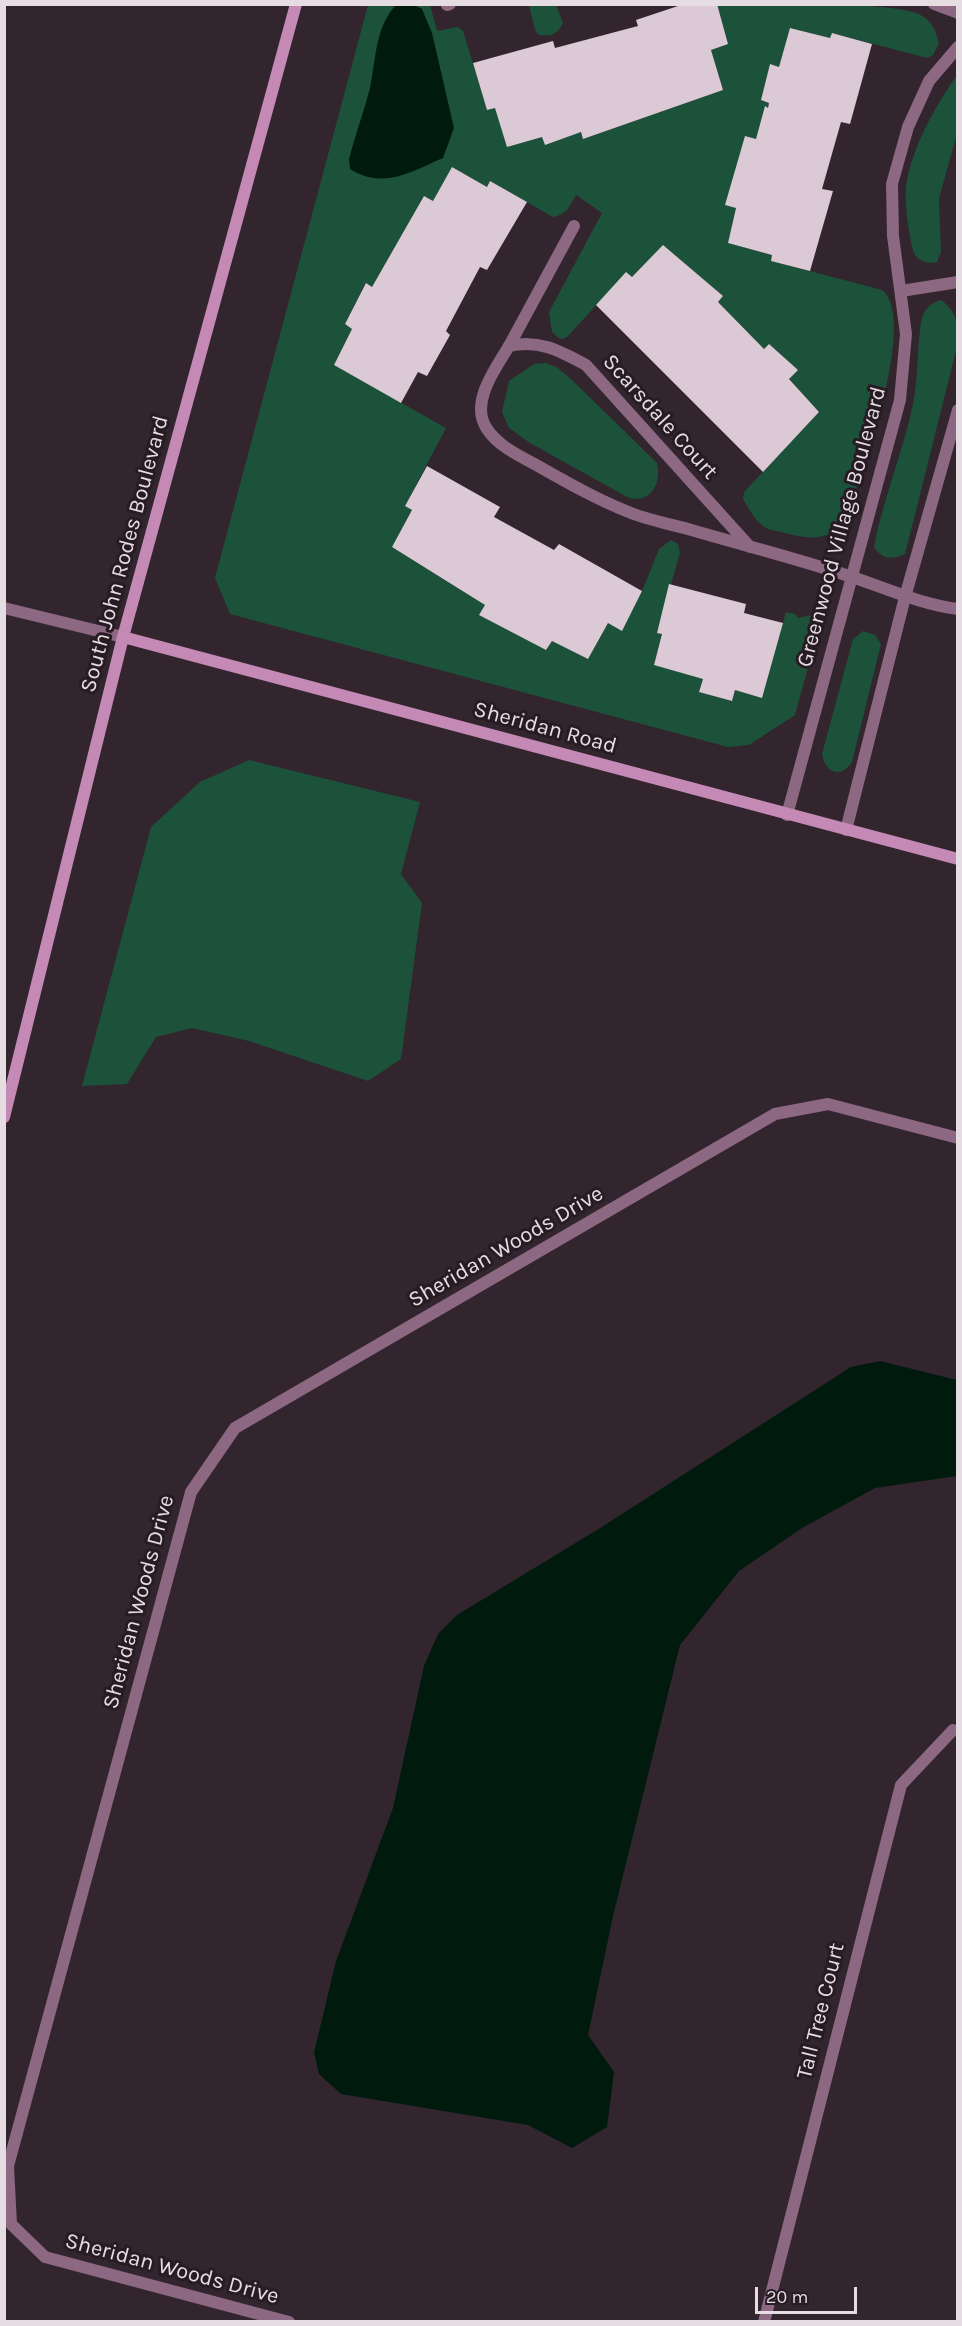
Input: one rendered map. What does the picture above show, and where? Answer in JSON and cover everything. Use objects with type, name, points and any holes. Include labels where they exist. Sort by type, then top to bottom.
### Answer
[{"type":"main road","name":"South John Rodes Boulevard","points":[[4,1117],[123,637],[296,4]]},
{"type":"main road","name":"Sheridan Road","points":[[123,637],[957,859]]},
{"type":"street","points":[[934,4],[957,13]]},
{"type":"street","name":"Greenwood Village Boulevard","points":[[788,815],[850,576],[900,400],[906,334],[892,236],[892,184],[908,127],[925,88],[957,47]]},
{"type":"street","points":[[574,226],[486,384],[482,406],[485,428],[501,445],[587,494],[634,514],[850,576],[905,597],[957,609]]},
{"type":"street","points":[[901,291],[957,282]]},
{"type":"street","name":"Scarsdale Court","points":[[509,346],[525,342],[550,346],[586,365],[750,547]]},
{"type":"street","points":[[846,830],[905,597],[957,410]]},
{"type":"street","points":[[4,608],[123,637]]},
{"type":"street","name":"Sheridan Woods Drive","points":[[289,2322],[45,2257],[11,2224],[8,2166],[191,1492],[235,1428],[775,1114],[828,1104],[957,1138]]},
{"type":"street","name":"Tall Tree Court","points":[[764,2322],[901,1785],[953,1730]]},
{"type":"green space","points":[[821,4],[879,7],[919,14],[930,23],[934,30],[939,43],[933,55],[927,58],[832,33],[830,38],[791,28],[779,67],[770,64],[761,100],[769,103],[768,108],[765,107],[756,139],[746,136],[736,208],[728,243],[772,255],[772,261],[882,290],[892,307],[894,333],[883,402],[845,521],[832,533],[810,537],[768,529],[755,518],[743,499],[744,492],[819,412],[789,379],[797,370],[769,344],[764,349],[718,302],[723,296],[663,246],[632,277],[626,273],[566,338],[560,339],[552,332],[549,312],[602,213],[576,195],[564,212],[553,217],[490,181],[487,187],[452,167],[433,201],[425,197],[372,287],[365,284],[345,324],[352,329],[334,365],[446,428],[405,506],[412,510],[392,547],[485,605],[480,615],[546,650],[552,641],[588,659],[608,623],[642,591],[659,549],[671,540],[678,544],[680,553],[657,632],[662,634],[654,664],[703,679],[699,692],[732,701],[735,690],[761,697],[786,612],[795,614],[798,618],[812,615],[825,596],[826,602],[795,715],[749,745],[728,747],[230,614],[215,578],[368,5],[430,5],[437,31],[458,27],[463,31],[487,109],[495,108],[542,137],[546,144],[581,132],[583,139],[723,90],[711,50],[728,44],[717,5]]},
{"type":"green space","points":[[529,5],[556,5],[563,23],[559,30],[551,35],[539,35],[535,30]]},
{"type":"green space","points":[[957,75],[957,134],[939,198],[941,252],[937,262],[927,263],[914,254],[912,246],[906,207],[907,180],[910,166],[927,125]]},
{"type":"green space","points":[[941,300],[954,315],[957,327],[957,347],[905,554],[888,558],[874,547],[913,404],[922,319],[928,307]]},
{"type":"green space","points":[[546,363],[558,368],[573,381],[657,463],[658,478],[656,485],[648,495],[635,499],[627,497],[530,443],[509,428],[502,412],[509,381],[534,364]]},
{"type":"green space","points":[[863,631],[875,635],[881,644],[852,762],[843,771],[834,772],[826,766],[822,754],[853,639]]},
{"type":"green space","points":[[249,760],[420,802],[401,874],[422,903],[401,1059],[368,1081],[249,1041],[192,1028],[156,1037],[127,1084],[82,1086],[151,827],[200,782]]},
{"type":"shaded area","points":[[396,5],[414,5],[422,9],[432,33],[454,128],[443,158],[397,177],[374,178],[350,169],[349,159],[370,88],[380,34],[384,23]]},
{"type":"shaded area","points":[[880,1361],[957,1380],[957,1476],[875,1488],[802,1528],[739,1571],[680,1645],[613,1916],[588,2035],[614,2072],[607,2127],[572,2148],[528,2125],[341,2094],[319,2074],[314,2053],[336,1961],[393,1808],[424,1666],[438,1634],[457,1615],[597,1530],[851,1367]]},
{"type":"building","points":[[684,4],[717,4],[728,44],[711,50],[723,90],[583,139],[581,132],[545,145],[542,137],[507,147],[495,108],[487,110],[473,63],[553,41],[555,48],[638,26],[636,20]]},
{"type":"building","points":[[790,28],[830,38],[832,33],[872,44],[850,124],[841,122],[822,189],[833,191],[810,271],[771,261],[772,255],[728,243],[736,208],[725,205],[745,136],[756,139],[765,106],[768,108],[769,103],[761,100],[770,64],[779,67]]},
{"type":"building","points":[[452,167],[487,187],[490,181],[527,202],[487,270],[480,267],[446,331],[450,335],[427,376],[418,372],[401,403],[334,365],[352,329],[345,324],[366,283],[372,287],[424,196],[433,201]]},
{"type":"building","points":[[663,245],[723,296],[718,302],[764,349],[769,344],[798,370],[789,379],[819,412],[763,472],[596,305],[626,272],[632,277]]},
{"type":"building","points":[[427,466],[500,507],[494,517],[554,550],[559,544],[642,591],[622,631],[608,623],[588,659],[552,641],[546,650],[479,615],[485,605],[392,547],[412,510],[405,506]]},
{"type":"building","points":[[669,584],[746,604],[744,613],[783,623],[762,698],[735,690],[732,701],[699,692],[703,679],[654,665],[662,634],[657,633]]}]
